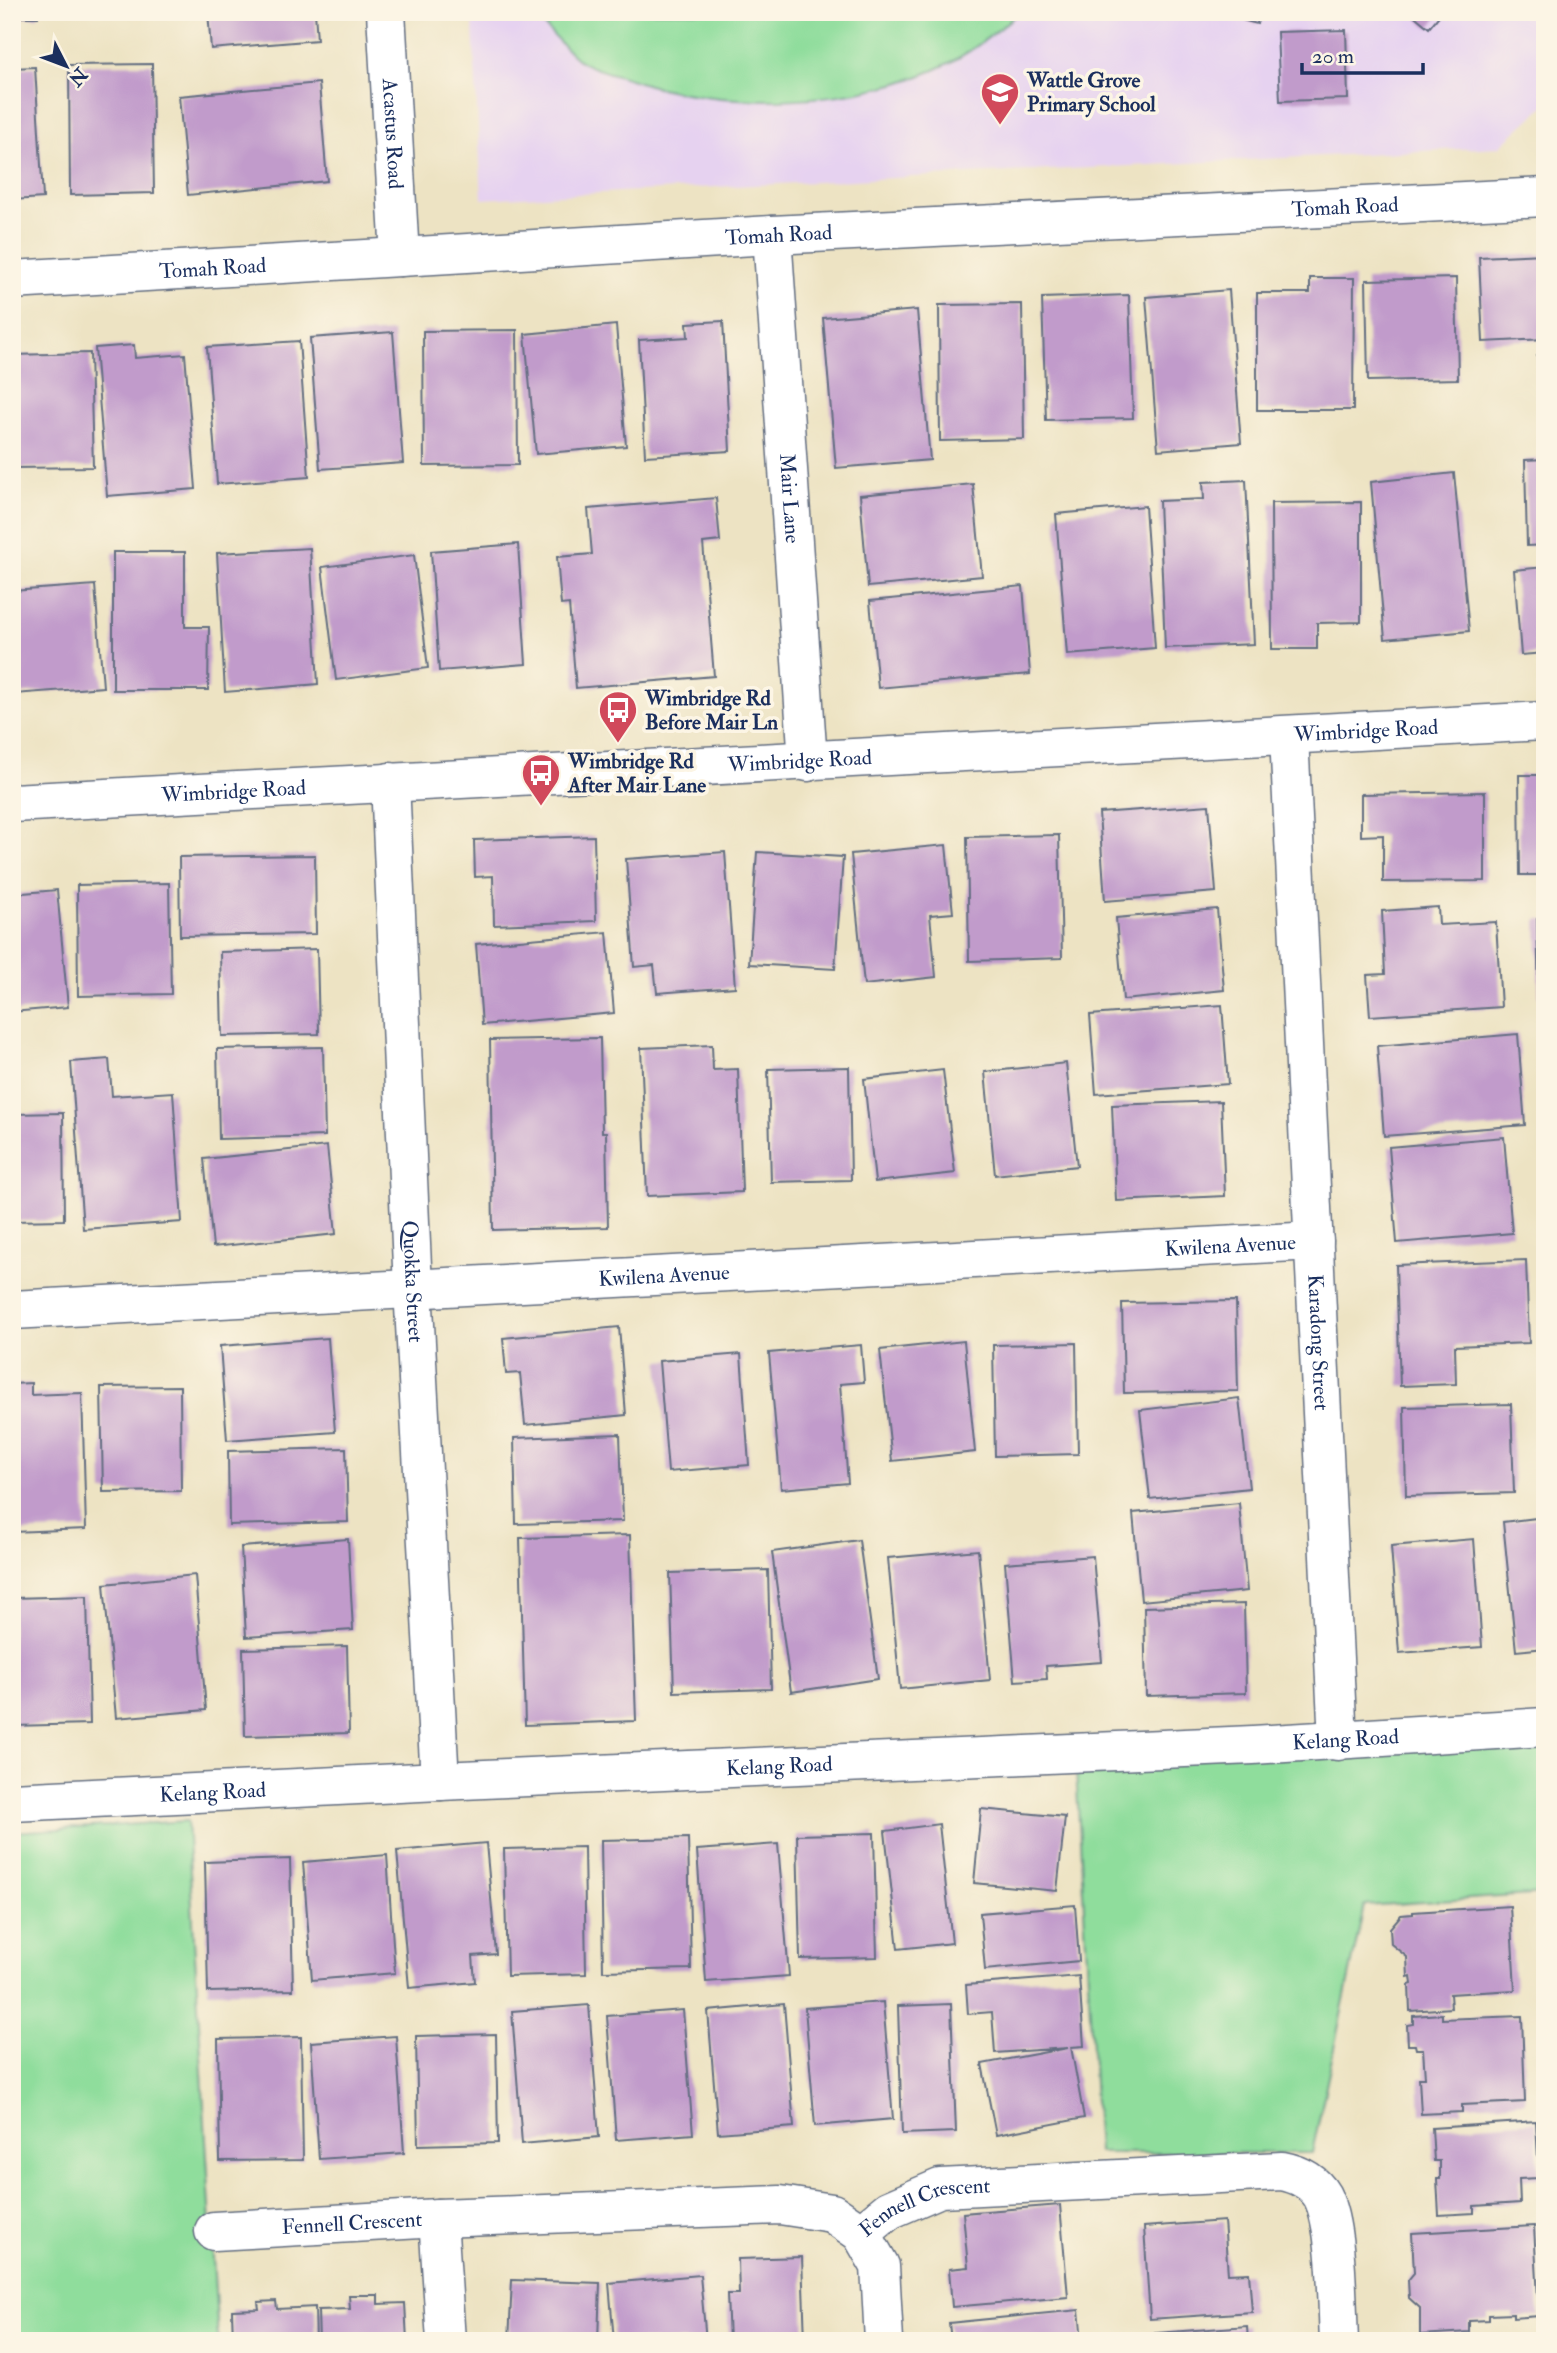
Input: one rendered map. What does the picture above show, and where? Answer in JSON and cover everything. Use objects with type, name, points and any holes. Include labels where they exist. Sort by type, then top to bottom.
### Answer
[{"type":"street","name":"Acastus Road","points":[[386,12],[400,257]]},
{"type":"street","name":"Tomah Road","points":[[12,280],[772,235],[1545,197]]},
{"type":"street","name":"Mair Lane","points":[[772,235],[808,762]]},
{"type":"street","name":"Wimbridge Road","points":[[12,803],[1289,736],[1545,720]]},
{"type":"street","name":"Karadong Street","points":[[1289,736],[1339,1741]]},
{"type":"street","name":"Quokka Street","points":[[390,782],[413,1288],[440,1781]]},
{"type":"street","name":"Kwilena Avenue","points":[[12,1310],[1314,1241]]},
{"type":"street","name":"Kelang Road","points":[[12,1802],[1339,1741],[1545,1727]]},
{"type":"street","name":"Fennell Crescent","points":[[214,2231],[438,2218],[780,2206],[832,2213],[861,2232],[889,2210],[940,2188],[1290,2172],[1312,2184],[1321,2195],[1327,2210],[1333,2237],[1339,2341]]},
{"type":"street","points":[[438,2218],[446,2341]]},
{"type":"street","points":[[861,2232],[880,2266],[884,2341]]},
{"type":"shaded area","name":"Wattle Grove Primary School","points":[[472,12],[1545,12],[1545,105],[1499,147],[482,199]]},
{"type":"green space","points":[[531,12],[1019,12],[970,51],[916,77],[836,96],[748,100],[666,89],[591,67],[574,56]]},
{"type":"green space","points":[[1545,1729],[1545,1894],[1364,1906],[1312,2153],[1098,2153],[1075,1753]]},
{"type":"green space","points":[[187,1821],[218,2341],[12,2341],[12,1832]]},
{"type":"building","points":[[12,12],[38,12],[38,17],[12,17]]},
{"type":"building","points":[[208,12],[315,12],[317,40],[211,49]]},
{"type":"building","points":[[1213,12],[1260,12],[1257,24]]},
{"type":"building","points":[[1410,12],[1442,12],[1429,28]]},
{"type":"building","points":[[1346,30],[1348,99],[1280,101],[1277,32]]},
{"type":"building","points":[[152,64],[154,193],[70,195],[69,65]]},
{"type":"building","points":[[35,67],[43,198],[12,200],[12,68]]},
{"type":"building","points":[[319,83],[327,181],[188,195],[179,96]]},
{"type":"building","points":[[1545,254],[1545,339],[1483,342],[1479,257]]},
{"type":"building","points":[[1310,278],[1354,278],[1353,410],[1257,410],[1257,293],[1310,293]]},
{"type":"building","points":[[1456,278],[1458,379],[1368,381],[1366,280]]},
{"type":"building","points":[[1229,290],[1241,443],[1158,450],[1146,297]]},
{"type":"building","points":[[1129,295],[1133,418],[1046,420],[1042,298]]},
{"type":"building","points":[[1022,304],[1024,439],[940,441],[939,305]]},
{"type":"building","points":[[917,310],[930,460],[836,468],[823,318]]},
{"type":"building","points":[[723,321],[730,451],[645,456],[639,340],[688,337],[687,323]]},
{"type":"building","points":[[616,325],[626,446],[536,454],[525,334]]},
{"type":"building","points":[[517,330],[518,465],[424,466],[423,331]]},
{"type":"building","points":[[393,332],[403,463],[320,469],[310,338]]},
{"type":"building","points":[[299,341],[309,477],[217,484],[207,347]]},
{"type":"building","points":[[134,345],[135,358],[185,354],[196,489],[107,496],[95,348]]},
{"type":"building","points":[[90,353],[93,467],[12,468],[12,355]]},
{"type":"building","points":[[1545,355],[1545,424],[1543,424],[1537,356]]},
{"type":"building","points":[[1545,459],[1545,545],[1527,546],[1525,460]]},
{"type":"building","points":[[1454,473],[1469,631],[1385,639],[1371,482]]},
{"type":"building","points":[[1246,480],[1254,644],[1165,648],[1159,501],[1204,499],[1203,482]]},
{"type":"building","points":[[973,484],[982,576],[868,587],[860,495]]},
{"type":"building","points":[[716,498],[720,541],[703,543],[714,676],[576,688],[569,604],[561,605],[557,557],[592,554],[588,509]]},
{"type":"building","points":[[1361,502],[1361,622],[1317,623],[1317,649],[1272,649],[1271,503]]},
{"type":"building","points":[[1145,506],[1155,648],[1067,655],[1056,514]]},
{"type":"building","points":[[518,544],[526,664],[439,671],[431,551]]},
{"type":"building","points":[[310,548],[318,684],[225,692],[217,553]]},
{"type":"building","points":[[113,552],[185,552],[185,627],[209,627],[208,690],[113,690]]},
{"type":"building","points":[[414,555],[428,668],[336,680],[322,567]]},
{"type":"building","points":[[1545,567],[1545,653],[1521,655],[1514,570]]},
{"type":"building","points":[[95,585],[103,687],[15,694],[12,665],[12,591]]},
{"type":"building","points":[[1023,586],[1030,674],[878,688],[870,601]]},
{"type":"building","points":[[1519,775],[1545,775],[1545,875],[1520,875]]},
{"type":"building","points":[[1485,792],[1485,881],[1383,882],[1383,835],[1361,836],[1361,794]]},
{"type":"building","points":[[1209,805],[1216,892],[1105,901],[1099,813]]},
{"type":"building","points":[[1059,835],[1062,958],[969,961],[967,837]]},
{"type":"building","points":[[594,836],[596,921],[494,925],[493,876],[475,877],[474,840]]},
{"type":"building","points":[[946,845],[953,913],[930,915],[936,977],[864,985],[851,854]]},
{"type":"building","points":[[725,852],[735,987],[657,993],[654,965],[634,967],[626,859]]},
{"type":"building","points":[[757,852],[843,857],[835,969],[749,964]]},
{"type":"building","points":[[315,855],[316,934],[180,936],[179,857]]},
{"type":"building","points":[[169,883],[171,994],[78,996],[77,885]]},
{"type":"building","points":[[57,890],[68,1007],[12,1012],[12,894]]},
{"type":"building","points":[[1438,907],[1439,925],[1496,922],[1501,1007],[1370,1016],[1367,975],[1385,974],[1382,911]]},
{"type":"building","points":[[1217,909],[1224,990],[1123,1000],[1116,918]]},
{"type":"building","points":[[1537,919],[1545,919],[1545,998],[1539,998]]},
{"type":"building","points":[[607,932],[614,1013],[482,1025],[476,944]]},
{"type":"building","points":[[317,949],[319,1034],[222,1036],[220,952]]},
{"type":"building","points":[[1222,1005],[1228,1084],[1096,1094],[1090,1015]]},
{"type":"building","points":[[1518,1034],[1525,1125],[1384,1136],[1377,1046]]},
{"type":"building","points":[[600,1038],[608,1227],[493,1230],[490,1040]]},
{"type":"building","points":[[712,1045],[713,1070],[738,1069],[742,1192],[647,1196],[641,1048]]},
{"type":"building","points":[[323,1047],[325,1136],[219,1139],[217,1049]]},
{"type":"building","points":[[109,1059],[112,1096],[173,1092],[182,1222],[83,1229],[71,1062]]},
{"type":"building","points":[[1066,1063],[1077,1166],[995,1175],[985,1072]]},
{"type":"building","points":[[849,1067],[851,1180],[771,1182],[768,1069]]},
{"type":"building","points":[[943,1070],[955,1173],[875,1182],[864,1079]]},
{"type":"building","points":[[1221,1101],[1225,1196],[1116,1201],[1112,1105]]},
{"type":"building","points":[[63,1113],[64,1220],[12,1221],[12,1114]]},
{"type":"building","points":[[1504,1137],[1512,1233],[1397,1243],[1389,1147]]},
{"type":"building","points":[[327,1146],[336,1234],[213,1247],[204,1159]]},
{"type":"building","points":[[1526,1260],[1529,1343],[1455,1346],[1456,1384],[1400,1386],[1396,1265]]},
{"type":"building","points":[[1236,1301],[1238,1391],[1124,1393],[1122,1303]]},
{"type":"building","points":[[619,1327],[626,1415],[525,1425],[520,1373],[506,1374],[503,1338]]},
{"type":"building","points":[[328,1338],[335,1432],[227,1440],[220,1346]]},
{"type":"building","points":[[964,1341],[975,1452],[892,1461],[880,1350]]},
{"type":"building","points":[[1076,1343],[1078,1454],[995,1456],[993,1345]]},
{"type":"building","points":[[861,1345],[864,1382],[840,1384],[848,1483],[781,1489],[769,1353]]},
{"type":"building","points":[[741,1354],[749,1465],[668,1472],[659,1361]]},
{"type":"building","points":[[31,1383],[31,1395],[82,1393],[86,1529],[12,1532],[12,1384]]},
{"type":"building","points":[[180,1386],[181,1491],[103,1492],[101,1387]]},
{"type":"building","points":[[1239,1398],[1249,1488],[1150,1499],[1140,1410]]},
{"type":"building","points":[[1511,1404],[1514,1493],[1406,1496],[1404,1407]]},
{"type":"building","points":[[620,1434],[623,1521],[516,1524],[514,1438]]},
{"type":"building","points":[[346,1448],[348,1522],[229,1525],[228,1451]]},
{"type":"building","points":[[1239,1503],[1247,1591],[1141,1601],[1133,1513]]},
{"type":"building","points":[[1545,1517],[1545,1648],[1516,1651],[1503,1522]]},
{"type":"building","points":[[630,1535],[636,1721],[525,1725],[520,1538]]},
{"type":"building","points":[[348,1539],[353,1630],[246,1637],[241,1547]]},
{"type":"building","points":[[1474,1539],[1482,1647],[1399,1653],[1391,1546]]},
{"type":"building","points":[[859,1540],[878,1679],[791,1692],[772,1552]]},
{"type":"building","points":[[978,1550],[990,1680],[900,1689],[888,1558]]},
{"type":"building","points":[[1093,1556],[1102,1662],[1046,1666],[1047,1679],[1015,1681],[1005,1563]]},
{"type":"building","points":[[768,1570],[771,1689],[674,1692],[670,1573]]},
{"type":"building","points":[[195,1575],[206,1710],[116,1718],[104,1584]]},
{"type":"building","points":[[87,1596],[90,1724],[12,1726],[12,1598]]},
{"type":"building","points":[[1244,1604],[1246,1693],[1146,1696],[1144,1607]]},
{"type":"building","points":[[347,1646],[349,1733],[245,1736],[243,1649]]},
{"type":"building","points":[[981,1809],[1065,1817],[1057,1891],[974,1883]]},
{"type":"building","points":[[939,1824],[952,1943],[898,1949],[885,1831]]},
{"type":"building","points":[[874,1833],[877,1957],[800,1959],[797,1835]]},
{"type":"building","points":[[688,1838],[691,1969],[603,1971],[601,1840]]},
{"type":"building","points":[[486,1843],[496,1954],[473,1956],[475,1982],[409,1988],[397,1851]]},
{"type":"building","points":[[778,1844],[789,1976],[706,1982],[697,1850]]},
{"type":"building","points":[[584,1847],[586,1974],[507,1976],[504,1849]]},
{"type":"building","points":[[387,1855],[395,1973],[312,1980],[303,1862]]},
{"type":"building","points":[[290,1859],[293,1990],[208,1992],[205,1862]]},
{"type":"building","points":[[1075,1905],[1079,1961],[985,1970],[980,1913]]},
{"type":"building","points":[[1510,1906],[1515,1990],[1450,1994],[1451,2008],[1410,2011],[1409,1985],[1412,1984],[1411,1976],[1408,1977],[1407,1957],[1391,1944],[1390,1928],[1401,1915]]},
{"type":"building","points":[[1079,1976],[1084,2046],[1071,2047],[1084,2118],[996,2135],[982,2064],[1068,2048],[995,2053],[992,2012],[968,2014],[966,1985]]},
{"type":"building","points":[[883,2002],[893,2119],[815,2126],[805,2008]]},
{"type":"building","points":[[784,2004],[794,2127],[718,2133],[708,2011]]},
{"type":"building","points":[[951,2004],[956,2132],[902,2134],[898,2006]]},
{"type":"building","points":[[589,2005],[599,2137],[522,2144],[512,2011]]},
{"type":"building","points":[[683,2010],[693,2134],[616,2140],[607,2016]]},
{"type":"building","points":[[1442,2014],[1442,2019],[1522,2016],[1525,2102],[1462,2105],[1462,2112],[1421,2114],[1419,2078],[1425,2078],[1423,2049],[1408,2045],[1407,2025],[1413,2024],[1413,2016]]},
{"type":"building","points":[[496,2034],[498,2143],[418,2145],[416,2036]]},
{"type":"building","points":[[396,2036],[404,2153],[319,2159],[311,2042]]},
{"type":"building","points":[[301,2037],[303,2160],[220,2161],[218,2039]]},
{"type":"building","points":[[1536,2121],[1539,2178],[1519,2179],[1520,2203],[1474,2206],[1474,2213],[1439,2215],[1437,2179],[1440,2179],[1440,2161],[1434,2161],[1432,2128]]},
{"type":"building","points":[[1060,2205],[1068,2297],[952,2307],[949,2269],[968,2267],[963,2213]]},
{"type":"building","points":[[1224,2221],[1228,2274],[1249,2273],[1252,2312],[1150,2319],[1144,2227]]},
{"type":"building","points":[[1534,2226],[1539,2316],[1513,2318],[1513,2314],[1489,2315],[1489,2320],[1469,2321],[1469,2332],[1420,2335],[1420,2308],[1409,2298],[1408,2280],[1414,2273],[1412,2233]]},
{"type":"building","points":[[802,2257],[805,2341],[729,2341],[727,2294],[739,2294],[738,2259]]},
{"type":"building","points":[[700,2275],[706,2341],[614,2341],[609,2283]]},
{"type":"building","points":[[512,2280],[600,2283],[598,2341],[509,2341]]},
{"type":"building","points":[[349,2295],[378,2295],[378,2304],[405,2303],[407,2341],[319,2341],[318,2310],[350,2309]]},
{"type":"building","points":[[276,2301],[277,2309],[315,2307],[316,2341],[233,2341],[232,2310],[259,2309],[258,2302]]},
{"type":"building","points":[[1079,2310],[1082,2341],[951,2341],[949,2323]]},
{"type":"building","points":[[1247,2326],[1248,2341],[1146,2341],[1145,2334]]},
{"type":"place","name":"Wattle Grove Primary School","points":[[1000,126]]},
{"type":"place","name":"Wimbridge Rd Before Mair Ln","points":[[618,744]]},
{"type":"place","name":"Wimbridge Rd After Mair Lane","points":[[541,807]]}]
